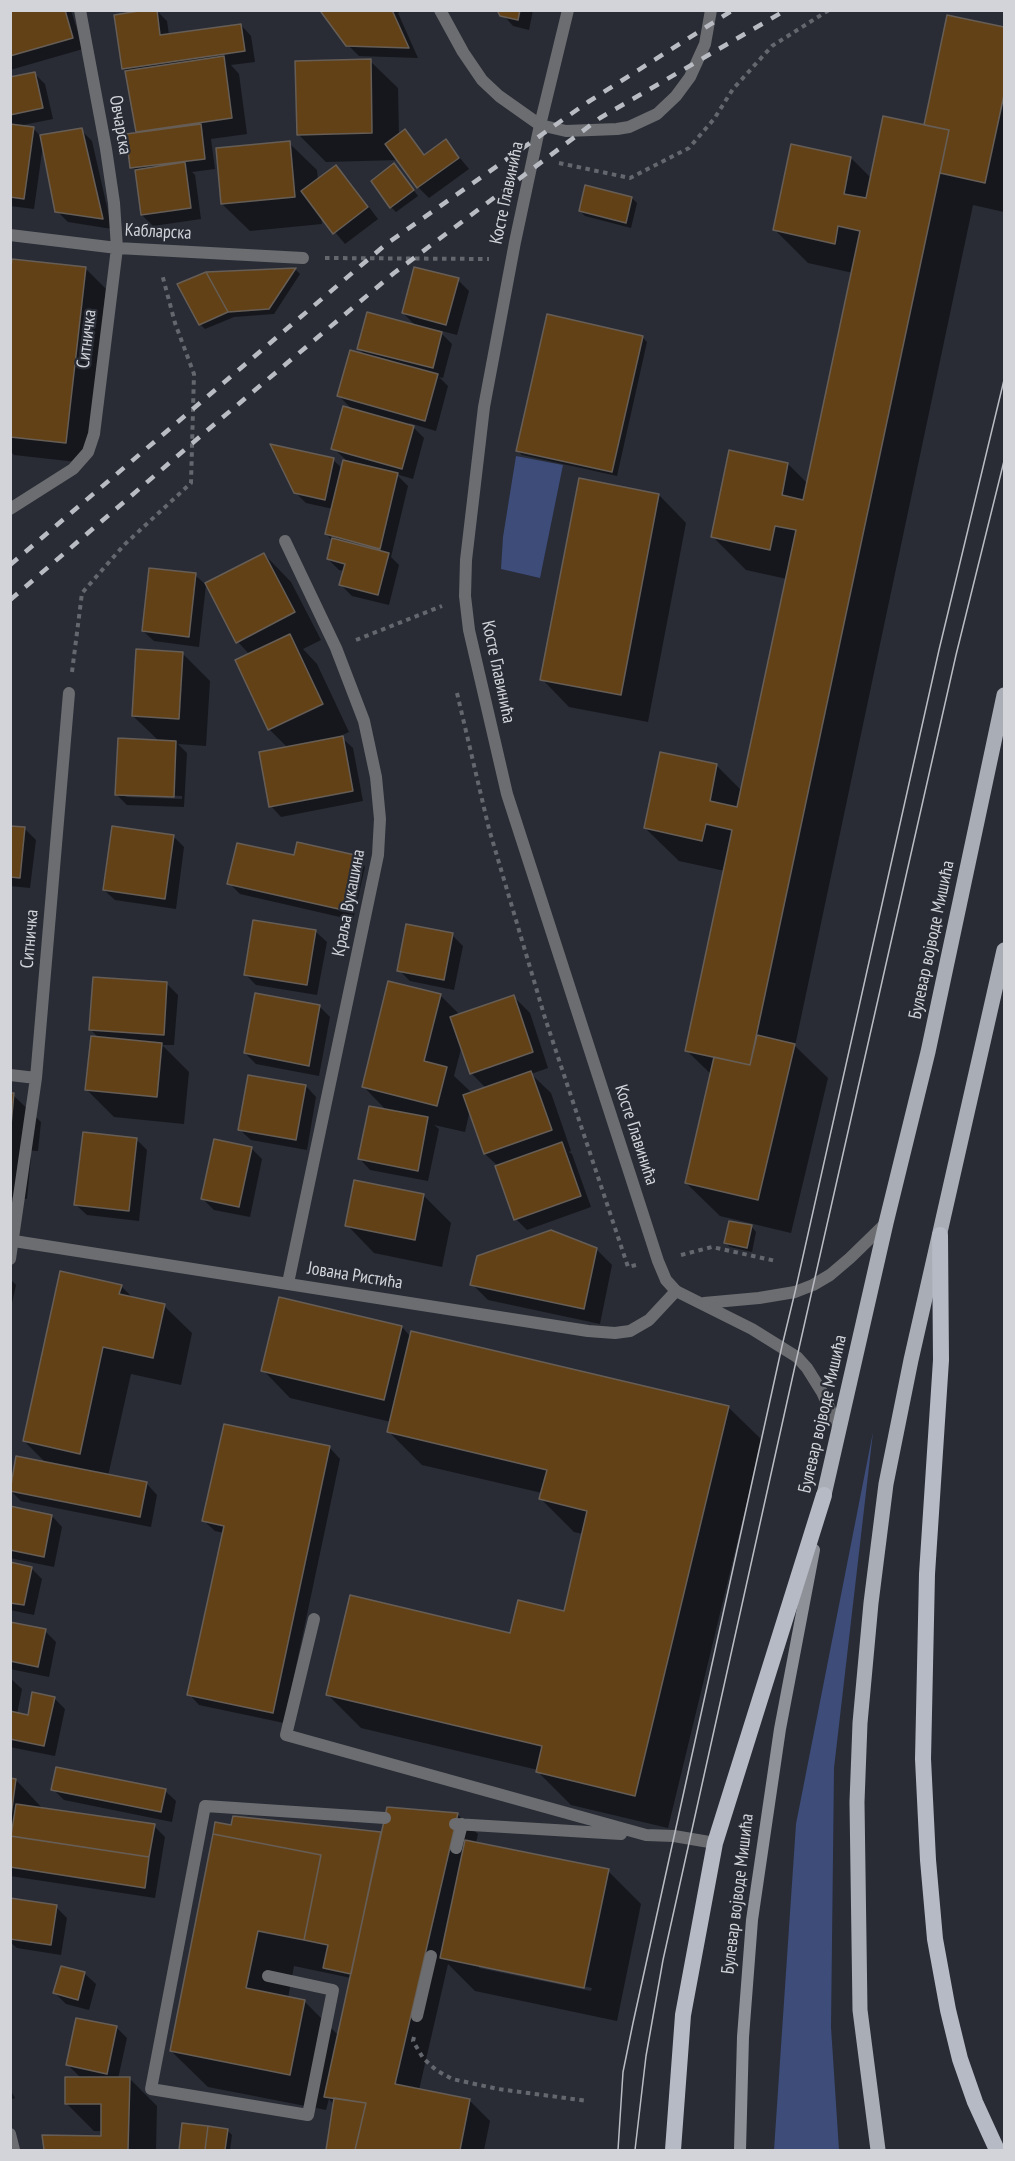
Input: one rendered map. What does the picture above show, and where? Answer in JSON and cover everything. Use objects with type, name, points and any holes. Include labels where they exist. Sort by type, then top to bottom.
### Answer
[{"type":"highway","points":[[940,1235],[941,1360],[927,1574],[923,1758],[927,1860],[935,1939],[948,2010],[975,2103],[997,2151]]},
{"type":"highway","points":[[673,2151],[683,2015],[715,1843],[824,1495]]},
{"type":"main road","name":"Булевар војводе Мишића","points":[[740,2151],[742,2037],[752,1920],[780,1729],[824,1495],[886,1223],[928,1052],[1005,695]]},
{"type":"main road","points":[[878,2151],[860,2010],[857,1802],[860,1723],[874,1571],[886,1484],[911,1360],[1005,950]]},
{"type":"street","name":"Овчарска","points":[[80,10],[106,149],[114,203],[117,248]]},
{"type":"street","points":[[441,10],[463,52],[482,80],[499,96],[540,125],[566,131],[628,127],[657,114],[676,96],[690,77],[705,44],[711,10]]},
{"type":"street","name":"Косте Главинића","points":[[568,10],[515,242],[484,407],[466,560],[465,596],[469,630],[507,794],[658,1261],[666,1280],[676,1291]]},
{"type":"street","name":"Кабларска","points":[[10,235],[117,248],[303,258]]},
{"type":"street","name":"Ситничка","points":[[10,509],[73,469],[88,452],[94,434],[117,248]]},
{"type":"street","name":"Краља Вукашина","points":[[285,542],[336,648],[364,721],[376,777],[380,819],[378,855],[288,1284]]},
{"type":"street","name":"Ситничка","points":[[10,1259],[36,1078],[69,693]]},
{"type":"street","points":[[10,1075],[36,1078]]},
{"type":"street","points":[[703,1303],[759,1298],[795,1292],[813,1285],[830,1275],[886,1223]]},
{"type":"street","name":"Јована Ристића","points":[[14,1241],[588,1331],[615,1333],[630,1331],[649,1320],[676,1291]]},
{"type":"street","points":[[676,1291],[752,1329],[797,1357],[822,1392],[839,1429]]},
{"type":"street","points":[[314,1619],[286,1735],[646,1835]]},
{"type":"street","points":[[268,1976],[333,1990],[308,2115],[152,2089],[205,1806],[385,1818]]},
{"type":"street","points":[[456,1848],[459,1824],[674,1836],[715,1843]]},
{"type":"street","points":[[417,2016],[431,1956]]},
{"type":"street","points":[[10,2133],[14,2151]]},
{"type":"path","points":[[559,163],[630,178],[689,148],[714,119],[733,89],[772,46],[829,11]]},
{"type":"path","points":[[303,258],[467,257],[489,259],[491,249]]},
{"type":"path","points":[[69,693],[82,593],[124,545],[191,483],[194,374],[175,323],[156,250]]},
{"type":"path","points":[[364,636],[442,606]]},
{"type":"path","points":[[417,2016],[413,2041],[436,2070],[452,2079],[498,2089],[588,2101]]},
{"type":"shaded area","points":[[516,456],[563,465],[540,578],[501,569],[503,537]]},
{"type":"shaded area","points":[[873,1432],[834,1768],[831,2027],[839,2150],[774,2150],[796,1824]]},
{"type":"building","points":[[65,10],[73,38],[10,56],[10,11]]},
{"type":"building","points":[[157,10],[160,35],[241,24],[245,51],[122,69],[114,15]]},
{"type":"building","points":[[325,10],[392,10],[409,48],[346,46],[321,12]]},
{"type":"building","points":[[497,10],[520,10],[518,20],[500,16]]},
{"type":"building","points":[[947,15],[1004,27],[1004,95],[985,183],[940,173],[949,130],[924,125]]},
{"type":"building","points":[[224,56],[232,118],[136,132],[125,71]]},
{"type":"building","points":[[371,59],[372,133],[297,135],[295,61]]},
{"type":"building","points":[[35,72],[43,108],[10,115],[10,77]]},
{"type":"building","points":[[883,116],[949,130],[750,1065],[685,1051],[732,830],[706,824],[702,841],[644,828],[660,752],[717,764],[710,801],[737,807],[796,530],[775,526],[770,550],[711,537],[729,450],[788,463],[782,495],[803,500],[860,231],[838,226],[835,244],[773,230],[791,144],[851,157],[844,194],[866,198]]},
{"type":"building","points":[[10,124],[34,127],[24,199],[10,197]]},
{"type":"building","points":[[201,124],[205,159],[130,168],[126,134]]},
{"type":"building","points":[[82,128],[103,219],[55,212],[40,135]]},
{"type":"building","points":[[405,129],[424,155],[446,139],[459,158],[417,188],[385,144]]},
{"type":"building","points":[[290,141],[295,197],[221,204],[216,148]]},
{"type":"building","points":[[185,162],[191,208],[141,215],[135,170]]},
{"type":"building","points":[[394,163],[414,190],[390,208],[371,181]]},
{"type":"building","points":[[336,165],[368,207],[333,234],[301,191]]},
{"type":"building","points":[[585,185],[632,197],[626,223],[579,211]]},
{"type":"building","points":[[12,259],[86,267],[66,443],[10,437],[10,273]]},
{"type":"building","points":[[414,267],[459,278],[446,325],[402,313]]},
{"type":"building","points":[[296,268],[269,309],[228,312],[206,272]]},
{"type":"building","points":[[206,272],[228,312],[199,325],[177,284]]},
{"type":"building","points":[[367,312],[442,332],[433,368],[357,349]]},
{"type":"building","points":[[547,314],[643,336],[612,472],[516,451]]},
{"type":"building","points":[[350,350],[438,374],[425,421],[337,396]]},
{"type":"building","points":[[343,406],[414,426],[402,469],[331,449]]},
{"type":"building","points":[[270,444],[334,458],[325,500],[294,493]]},
{"type":"building","points":[[343,460],[398,473],[380,549],[325,534]]},
{"type":"building","points":[[579,478],[659,494],[621,695],[540,680]]},
{"type":"building","points":[[332,538],[389,553],[378,595],[339,585],[345,564],[327,559]]},
{"type":"building","points":[[264,553],[295,612],[236,643],[205,583]]},
{"type":"building","points":[[149,568],[196,573],[189,637],[142,631]]},
{"type":"building","points":[[290,634],[323,704],[268,730],[235,660]]},
{"type":"building","points":[[136,649],[183,652],[179,719],[132,716]]},
{"type":"building","points":[[343,736],[353,791],[269,807],[259,752]]},
{"type":"building","points":[[118,738],[176,741],[174,797],[115,795]]},
{"type":"building","points":[[10,826],[25,827],[20,878],[10,877]]},
{"type":"building","points":[[112,826],[174,835],[165,899],[103,890]]},
{"type":"building","points":[[297,842],[355,855],[343,910],[227,884],[237,843],[294,855]]},
{"type":"building","points":[[253,920],[316,930],[307,985],[244,975]]},
{"type":"building","points":[[406,924],[453,933],[444,980],[397,971]]},
{"type":"building","points":[[93,977],[167,982],[164,1035],[89,1030]]},
{"type":"building","points":[[388,981],[441,994],[424,1061],[447,1067],[437,1106],[362,1087]]},
{"type":"building","points":[[255,993],[320,1005],[309,1066],[244,1053]]},
{"type":"building","points":[[514,995],[533,1052],[470,1074],[450,1017]]},
{"type":"building","points":[[757,1035],[795,1044],[758,1200],[685,1183],[714,1057],[750,1065]]},
{"type":"building","points":[[91,1036],[162,1043],[157,1097],[85,1090]]},
{"type":"building","points":[[531,1071],[552,1130],[484,1154],[463,1095]]},
{"type":"building","points":[[248,1075],[306,1085],[296,1140],[238,1130]]},
{"type":"building","points":[[10,1093],[14,1093],[11,1125],[10,1125]]},
{"type":"building","points":[[369,1106],[428,1117],[418,1171],[358,1159]]},
{"type":"building","points":[[83,1132],[137,1138],[129,1211],[74,1205]]},
{"type":"building","points":[[214,1139],[252,1147],[239,1207],[201,1199]]},
{"type":"building","points":[[562,1142],[581,1196],[514,1220],[495,1166]]},
{"type":"building","points":[[354,1180],[424,1194],[415,1240],[345,1226]]},
{"type":"building","points":[[729,1221],[752,1225],[747,1248],[724,1243]]},
{"type":"building","points":[[551,1230],[597,1248],[584,1309],[470,1285],[477,1256]]},
{"type":"building","points":[[60,1271],[122,1285],[119,1294],[165,1304],[153,1358],[103,1347],[80,1454],[23,1441]]},
{"type":"building","points":[[279,1297],[402,1326],[384,1400],[261,1371]]},
{"type":"building","points":[[411,1331],[729,1406],[635,1796],[536,1772],[542,1746],[326,1695],[350,1595],[510,1633],[518,1600],[564,1611],[587,1511],[539,1499],[547,1470],[387,1432]]},
{"type":"building","points":[[224,1424],[330,1446],[273,1713],[187,1695],[224,1526],[202,1521]]},
{"type":"building","points":[[16,1456],[147,1482],[140,1517],[10,1491]]},
{"type":"building","points":[[10,1506],[52,1515],[44,1557],[10,1550]]},
{"type":"building","points":[[10,1562],[32,1567],[24,1605],[10,1603]]},
{"type":"building","points":[[10,1622],[46,1629],[38,1667],[10,1661]]},
{"type":"building","points":[[32,1692],[55,1697],[44,1746],[10,1739],[10,1711],[28,1715]]},
{"type":"building","points":[[56,1767],[166,1789],[161,1812],[51,1790]]},
{"type":"building","points":[[10,1778],[16,1779],[11,1816],[10,1816]]},
{"type":"building","points":[[16,1804],[155,1824],[149,1857],[11,1836]]},
{"type":"building","points":[[387,1807],[458,1813],[395,2084],[470,2099],[460,2150],[355,2150],[366,2103],[324,2097]]},
{"type":"building","points":[[233,1816],[381,1832],[351,1974],[323,1968],[328,1945],[304,1940],[321,1855],[213,1834],[215,1822],[231,1825]]},
{"type":"building","points":[[213,1834],[321,1855],[304,1940],[258,1931],[246,1988],[305,2000],[290,2075],[170,2051]]},
{"type":"building","points":[[10,1836],[149,1857],[145,1888],[10,1867]]},
{"type":"building","points":[[465,1840],[609,1869],[584,1988],[440,1958]]},
{"type":"building","points":[[10,1898],[57,1905],[51,1945],[10,1939]]},
{"type":"building","points":[[61,1966],[85,1972],[78,2000],[53,1993]]},
{"type":"building","points":[[76,2018],[117,2026],[107,2074],[66,2065]]},
{"type":"building","points":[[65,2077],[130,2077],[128,2150],[44,2150],[42,2135],[101,2136],[101,2104],[65,2104]]},
{"type":"building","points":[[334,2098],[366,2103],[355,2150],[326,2150]]},
{"type":"building","points":[[182,2123],[208,2126],[205,2150],[179,2150]]},
{"type":"building","points":[[208,2126],[228,2129],[225,2150],[205,2150]]},
{"type":"tram line","points":[[618,2150],[623,2072],[633,2023],[782,1346],[939,650],[1004,380]]},
{"type":"tram line","points":[[635,2150],[646,2056],[663,1960],[956,655],[1004,461]]},
{"type":"railway","points":[[10,565],[385,245],[588,102],[733,10]]},
{"type":"railway","points":[[10,600],[394,273],[600,118],[786,10]]}]
